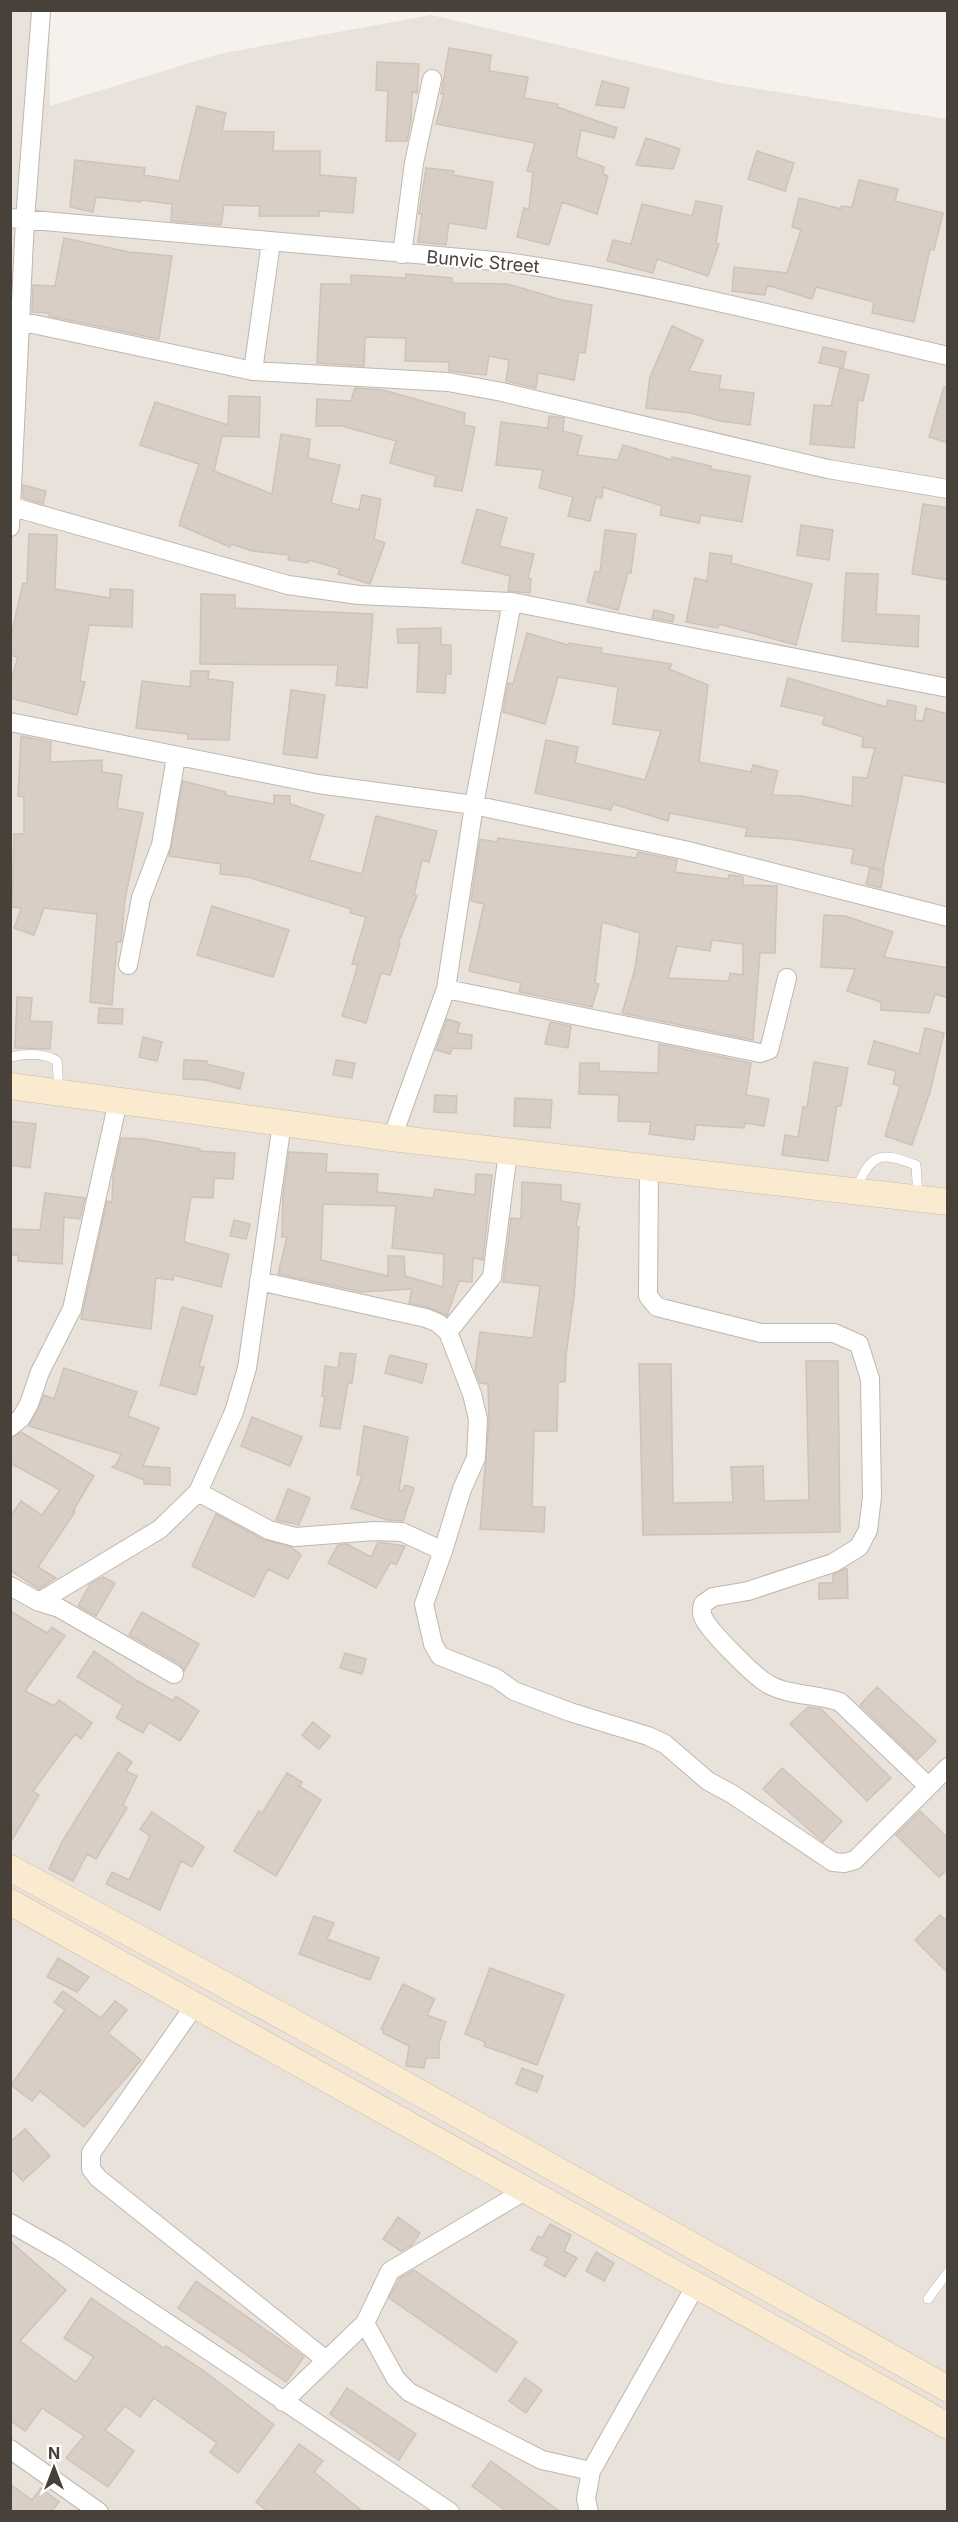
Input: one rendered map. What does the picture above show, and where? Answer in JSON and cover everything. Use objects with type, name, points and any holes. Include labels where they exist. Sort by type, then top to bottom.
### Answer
[{"type":"main road","points":[[10,1086],[392,1138],[948,1202]]},
{"type":"main road","points":[[10,1868],[304,2028],[948,2389]]},
{"type":"main road","points":[[10,1902],[948,2426]]},
{"type":"street","points":[[10,527],[13,507],[19,321],[18,219],[41,12]]},
{"type":"street","points":[[402,254],[414,163],[432,79]]},
{"type":"street","name":"Bunvic Street","points":[[18,219],[507,262],[620,279],[948,356]]},
{"type":"street","points":[[253,371],[271,242]]},
{"type":"street","points":[[19,321],[253,371],[459,384],[502,392],[828,469],[948,489]]},
{"type":"street","points":[[13,507],[288,585],[359,596],[512,602],[948,687]]},
{"type":"street","points":[[392,1138],[446,989],[474,805],[512,602]]},
{"type":"street","points":[[10,722],[318,784],[474,805],[684,850],[948,917]]},
{"type":"street","points":[[128,965],[141,898],[161,845],[176,757]]},
{"type":"street","points":[[446,989],[760,1053],[769,1050],[787,978]]},
{"type":"street","points":[[10,1427],[25,1412],[40,1372],[72,1309],[118,1101]]},
{"type":"street","points":[[39,1602],[68,1587],[160,1528],[198,1492],[234,1412],[247,1368],[282,1123]]},
{"type":"street","points":[[448,1332],[492,1277],[508,1152]]},
{"type":"street","points":[[649,1168],[648,1296],[657,1307],[761,1333],[834,1333],[859,1344],[870,1379],[872,1497],[868,1530],[859,1546],[832,1563],[748,1591],[713,1598],[703,1604],[701,1615],[710,1629],[767,1684],[792,1693],[822,1696],[840,1702],[928,1786]]},
{"type":"street","points":[[259,1281],[426,1318],[438,1323],[448,1332],[472,1394],[478,1439],[476,1458],[462,1489],[424,1605],[433,1644],[440,1656],[496,1678],[514,1691],[570,1712],[648,1736],[665,1744],[708,1781],[732,1794],[833,1862],[844,1863],[855,1860],[948,1767]]},
{"type":"street","points":[[198,1492],[269,1530],[295,1537],[374,1531],[402,1532],[443,1551]]},
{"type":"street","points":[[10,1586],[39,1602],[59,1608],[174,1674]]},
{"type":"street","points":[[59,1608],[68,1587]]},
{"type":"street","points":[[195,2006],[91,2153],[91,2169],[98,2178],[326,2360]]},
{"type":"street","points":[[283,2402],[365,2323],[390,2271],[526,2190]]},
{"type":"street","points":[[10,2223],[61,2252],[283,2402],[450,2511]]},
{"type":"street","points":[[589,2511],[585,2499],[591,2470],[696,2285]]},
{"type":"street","points":[[365,2323],[396,2379],[409,2392],[542,2460],[591,2470]]},
{"type":"street","points":[[10,2449],[99,2511]]},
{"type":"lane","points":[[10,1058],[22,1055],[51,1057],[57,1061],[59,1093]]},
{"type":"lane","points":[[855,1191],[867,1164],[877,1157],[899,1159],[916,1165],[918,1199]]},
{"type":"lane","points":[[928,2299],[948,2272]]},
{"type":"shaded area","points":[[11,11],[49,11],[50,106],[219,54],[431,15],[721,83],[947,119],[947,2511],[11,2512]]},
{"type":"building","points":[[449,48],[491,55],[489,71],[528,77],[524,98],[558,104],[557,107],[617,128],[614,138],[581,130],[576,157],[604,167],[603,174],[608,176],[597,214],[562,202],[549,245],[517,237],[524,208],[529,209],[533,172],[527,171],[535,143],[436,124],[444,94],[441,94]]},
{"type":"building","points":[[377,62],[419,64],[417,93],[412,92],[411,122],[407,141],[386,141],[388,91],[376,90]]},
{"type":"building","points":[[602,81],[629,88],[624,108],[596,105]]},
{"type":"building","points":[[197,106],[226,113],[222,131],[274,132],[273,151],[320,151],[320,175],[356,178],[353,213],[319,211],[319,216],[259,216],[260,206],[224,205],[221,225],[171,221],[172,204],[141,200],[141,202],[96,197],[93,212],[70,207],[75,160],[145,168],[144,175],[179,181]]},
{"type":"building","points":[[646,138],[680,149],[673,169],[636,165]]},
{"type":"building","points":[[757,151],[794,163],[785,191],[748,179]]},
{"type":"building","points":[[426,168],[454,171],[453,175],[493,182],[486,229],[449,223],[446,245],[418,242],[422,214],[419,214]]},
{"type":"building","points":[[859,180],[898,189],[895,201],[943,213],[934,250],[930,249],[914,322],[872,313],[874,302],[816,287],[812,299],[767,285],[765,295],[732,291],[734,267],[787,273],[801,230],[792,227],[799,198],[841,209],[841,206],[852,207]]},
{"type":"building","points":[[696,201],[722,206],[716,243],[719,244],[708,276],[657,259],[653,273],[607,261],[613,240],[631,244],[642,204],[692,216]]},
{"type":"building","points":[[64,238],[129,252],[172,256],[159,339],[49,316],[49,313],[32,312],[33,285],[55,286]]},
{"type":"building","points":[[406,274],[452,278],[452,283],[508,284],[562,300],[592,305],[585,353],[579,352],[574,380],[538,373],[536,388],[506,381],[509,360],[489,356],[486,375],[449,371],[449,362],[405,361],[406,338],[365,337],[364,366],[317,363],[321,284],[351,284],[351,275],[406,278]]},
{"type":"building","points":[[672,326],[703,340],[689,371],[721,376],[719,389],[754,393],[750,425],[720,421],[691,413],[646,408],[650,377]]},
{"type":"building","points":[[823,347],[846,352],[843,368],[819,363]]},
{"type":"building","points":[[840,368],[869,375],[863,401],[858,400],[854,448],[810,444],[814,405],[831,406]]},
{"type":"building","points":[[944,387],[948,387],[948,443],[929,437]]},
{"type":"building","points":[[355,388],[383,390],[465,413],[464,425],[475,427],[462,491],[434,486],[436,476],[390,463],[396,441],[342,426],[316,426],[317,399],[351,401]]},
{"type":"building","points":[[229,396],[260,397],[259,437],[222,436],[214,471],[272,494],[281,434],[310,439],[308,458],[340,465],[331,503],[359,510],[362,495],[381,499],[374,539],[385,543],[370,584],[338,574],[340,569],[309,560],[308,563],[288,560],[289,555],[252,551],[231,544],[230,547],[179,525],[199,464],[140,445],[155,402],[228,425]]},
{"type":"building","points":[[549,416],[564,418],[563,431],[582,436],[577,455],[618,460],[623,445],[672,460],[672,457],[711,466],[711,469],[750,476],[742,522],[701,515],[699,523],[660,515],[662,506],[603,487],[602,498],[596,497],[590,521],[568,516],[573,497],[539,488],[543,470],[496,465],[501,422],[548,428]]},
{"type":"building","points":[[23,485],[46,491],[43,504],[23,498]]},
{"type":"building","points":[[923,504],[948,508],[948,580],[912,574]]},
{"type":"building","points":[[477,509],[507,518],[499,546],[534,554],[528,578],[531,579],[530,593],[508,591],[510,576],[462,563]]},
{"type":"building","points":[[801,525],[833,530],[829,560],[797,555]]},
{"type":"building","points":[[605,530],[636,534],[631,573],[628,573],[618,610],[587,602],[595,571],[600,572]]},
{"type":"building","points":[[29,534],[57,535],[55,589],[110,598],[110,589],[133,590],[132,627],[89,625],[80,681],[85,682],[77,715],[10,698],[10,684],[18,657],[10,655],[10,640],[23,583],[27,584]]},
{"type":"building","points":[[710,553],[732,556],[731,563],[812,584],[796,645],[719,624],[718,628],[686,622],[695,578],[707,581]]},
{"type":"building","points":[[846,573],[878,574],[876,614],[919,616],[918,647],[842,641]]},
{"type":"building","points":[[201,594],[235,595],[235,608],[373,614],[367,688],[336,685],[338,665],[200,664]]},
{"type":"building","points":[[654,610],[674,615],[673,622],[652,618]]},
{"type":"building","points":[[441,628],[441,645],[451,645],[451,674],[446,674],[445,693],[417,692],[419,643],[398,643],[397,629]]},
{"type":"building","points":[[527,633],[568,645],[569,643],[602,648],[601,653],[672,664],[669,669],[708,685],[699,762],[751,772],[753,765],[778,771],[772,795],[802,796],[852,806],[853,777],[867,778],[875,748],[862,747],[863,737],[822,724],[825,716],[781,706],[788,678],[886,707],[888,700],[916,706],[915,720],[923,721],[926,708],[948,714],[948,783],[903,775],[883,870],[851,863],[854,849],[788,839],[745,836],[747,828],[670,813],[668,821],[613,804],[611,810],[535,793],[546,740],[578,747],[575,763],[645,780],[661,731],[613,724],[618,687],[558,677],[545,724],[503,712],[508,683],[513,684]]},
{"type":"building","points":[[191,671],[209,671],[208,679],[233,682],[229,740],[188,739],[188,734],[136,728],[142,681],[190,687]]},
{"type":"building","points":[[291,690],[325,695],[317,758],[283,754]]},
{"type":"building","points":[[21,736],[51,742],[50,762],[102,760],[102,772],[122,775],[117,808],[143,813],[125,899],[121,942],[117,942],[112,1005],[90,1002],[97,914],[44,908],[34,935],[14,928],[21,908],[12,907],[14,834],[24,834],[24,797],[18,796]]},
{"type":"building","points":[[183,781],[226,792],[225,795],[274,804],[274,795],[290,796],[290,804],[324,815],[309,860],[362,874],[376,816],[437,831],[429,862],[422,860],[414,895],[417,896],[398,944],[400,944],[390,975],[381,973],[366,1023],[342,1016],[358,965],[352,964],[366,917],[350,913],[351,909],[248,877],[220,874],[221,864],[169,856]]},
{"type":"building","points":[[498,838],[636,858],[638,852],[677,860],[675,872],[728,879],[729,875],[741,876],[743,885],[777,886],[775,953],[760,953],[753,1040],[622,1013],[635,969],[640,933],[602,922],[595,983],[599,984],[592,1007],[519,992],[521,983],[469,971],[484,904],[471,901],[480,839],[497,842]],"holes":[[[712,940],[743,944],[743,975],[730,973],[729,981],[668,978],[677,946],[710,951]]]},
{"type":"building","points":[[870,868],[884,871],[881,888],[866,884]]},
{"type":"building","points":[[212,906],[289,930],[273,977],[197,955]]},
{"type":"building","points":[[824,915],[845,916],[893,932],[884,957],[948,968],[948,998],[935,994],[929,1013],[881,1010],[881,1002],[847,991],[855,969],[821,967]]},
{"type":"building","points":[[17,997],[32,998],[30,1021],[52,1022],[50,1049],[15,1048]]},
{"type":"building","points":[[99,1008],[123,1009],[122,1024],[98,1023]]},
{"type":"building","points":[[447,1019],[460,1023],[457,1033],[472,1035],[471,1049],[452,1048],[450,1054],[436,1050]]},
{"type":"building","points":[[550,1022],[571,1026],[568,1048],[545,1044]]},
{"type":"building","points":[[925,1028],[944,1033],[930,1092],[912,1145],[885,1136],[900,1086],[893,1084],[896,1071],[868,1064],[874,1041],[919,1054]]},
{"type":"building","points":[[143,1037],[162,1042],[157,1061],[139,1057]]},
{"type":"building","points":[[659,1044],[751,1063],[746,1095],[769,1099],[764,1126],[745,1123],[744,1128],[696,1125],[694,1140],[649,1134],[651,1122],[618,1121],[619,1095],[579,1094],[580,1063],[599,1063],[599,1071],[658,1073]]},
{"type":"building","points":[[184,1060],[207,1061],[207,1064],[244,1073],[240,1089],[206,1080],[183,1079]]},
{"type":"building","points":[[336,1060],[355,1063],[352,1078],[333,1075]]},
{"type":"building","points":[[814,1062],[848,1068],[841,1106],[837,1106],[828,1161],[782,1155],[785,1135],[798,1137],[803,1107],[807,1107]]},
{"type":"building","points":[[435,1095],[457,1096],[456,1113],[434,1112]]},
{"type":"building","points":[[515,1098],[552,1100],[550,1128],[514,1126]]},
{"type":"building","points":[[10,1121],[36,1124],[30,1168],[10,1165]]},
{"type":"building","points":[[121,1138],[144,1139],[200,1149],[200,1151],[235,1153],[233,1179],[214,1178],[213,1198],[191,1197],[184,1242],[229,1254],[221,1287],[174,1275],[173,1280],[156,1278],[151,1329],[81,1319],[107,1201],[112,1202],[113,1176]]},
{"type":"building","points":[[289,1152],[327,1154],[326,1172],[378,1174],[377,1192],[433,1198],[435,1189],[475,1195],[476,1174],[492,1175],[483,1260],[473,1258],[472,1282],[459,1281],[447,1316],[430,1308],[409,1303],[412,1289],[362,1292],[278,1274],[287,1237],[282,1237],[283,1195]],"holes":[[[323,1204],[396,1206],[392,1248],[444,1254],[443,1287],[405,1276],[404,1256],[388,1256],[388,1276],[321,1260]]]},
{"type":"building","points":[[522,1182],[561,1185],[561,1201],[580,1204],[576,1227],[579,1227],[565,1382],[558,1382],[557,1431],[534,1431],[532,1507],[545,1507],[544,1532],[480,1529],[489,1420],[488,1384],[480,1383],[475,1371],[480,1332],[533,1338],[540,1286],[503,1282],[511,1218],[521,1219]]},
{"type":"building","points":[[45,1193],[85,1198],[80,1219],[64,1217],[62,1264],[18,1261],[18,1255],[10,1255],[10,1229],[40,1230]]},
{"type":"building","points":[[234,1220],[250,1224],[246,1239],[230,1236]]},
{"type":"building","points":[[182,1307],[213,1316],[199,1366],[204,1367],[196,1395],[160,1385]]},
{"type":"building","points":[[340,1353],[356,1354],[352,1383],[348,1383],[340,1429],[320,1426],[325,1397],[322,1396],[325,1366],[338,1368]]},
{"type":"building","points":[[390,1355],[427,1364],[422,1383],[385,1373]]},
{"type":"building","points":[[806,1361],[838,1361],[840,1532],[643,1535],[639,1364],[671,1364],[673,1503],[733,1502],[731,1467],[763,1466],[764,1501],[809,1500]]},
{"type":"building","points":[[64,1368],[137,1392],[128,1416],[159,1428],[143,1466],[170,1468],[170,1485],[144,1484],[144,1480],[112,1467],[116,1465],[121,1454],[29,1426],[44,1395],[54,1399]]},
{"type":"building","points":[[252,1417],[302,1437],[290,1466],[241,1446]]},
{"type":"building","points":[[364,1426],[408,1437],[399,1490],[402,1491],[405,1485],[414,1488],[403,1521],[387,1520],[351,1508],[362,1476],[357,1475]]},
{"type":"building","points":[[21,1432],[94,1476],[73,1511],[75,1512],[38,1567],[56,1578],[39,1589],[10,1570],[10,1517],[21,1501],[42,1515],[60,1490],[10,1463],[10,1438]]},
{"type":"building","points":[[288,1489],[310,1498],[299,1525],[276,1520]]},
{"type":"building","points":[[216,1514],[264,1540],[291,1547],[301,1555],[288,1579],[268,1569],[254,1597],[192,1566]]},
{"type":"building","points":[[378,1542],[405,1546],[396,1565],[391,1562],[376,1588],[328,1563],[338,1545],[347,1544],[371,1557]]},
{"type":"building","points":[[847,1569],[848,1598],[819,1599],[819,1583],[833,1583],[833,1575]]},
{"type":"building","points":[[103,1577],[115,1583],[96,1616],[78,1606],[90,1584]]},
{"type":"building","points":[[10,1611],[47,1633],[52,1627],[65,1636],[25,1691],[54,1706],[59,1700],[92,1723],[81,1739],[75,1734],[33,1791],[39,1795],[10,1843]]},
{"type":"building","points":[[142,1612],[199,1644],[184,1671],[180,1664],[129,1635]]},
{"type":"building","points":[[94,1651],[136,1680],[173,1701],[176,1696],[199,1711],[180,1741],[149,1722],[143,1733],[116,1718],[123,1705],[77,1677]]},
{"type":"building","points":[[345,1653],[366,1659],[362,1674],[340,1668]]},
{"type":"building","points":[[877,1687],[936,1741],[917,1760],[860,1705]]},
{"type":"building","points":[[808,1707],[821,1709],[891,1778],[867,1801],[790,1724]]},
{"type":"building","points":[[313,1722],[330,1736],[319,1749],[302,1735]]},
{"type":"building","points":[[118,1752],[132,1762],[126,1771],[137,1776],[123,1805],[127,1808],[96,1859],[87,1854],[73,1881],[49,1869],[63,1840]]},
{"type":"building","points":[[782,1768],[842,1821],[823,1842],[763,1789]]},
{"type":"building","points":[[287,1773],[302,1782],[299,1786],[321,1800],[276,1876],[234,1851],[259,1811],[262,1813]]},
{"type":"building","points":[[920,1811],[948,1838],[948,1869],[939,1877],[896,1835]]},
{"type":"building","points":[[152,1812],[204,1847],[192,1867],[181,1861],[160,1910],[106,1884],[112,1872],[129,1880],[150,1836],[140,1829]]},
{"type":"building","points":[[940,1915],[948,1922],[948,1973],[915,1940]]},
{"type":"building","points":[[314,1916],[334,1923],[327,1939],[379,1958],[370,1980],[299,1954]]},
{"type":"building","points":[[58,1958],[89,1977],[77,1992],[47,1977]]},
{"type":"building","points":[[490,1968],[564,1995],[537,2065],[484,2046],[485,2042],[465,2034]]},
{"type":"building","points":[[403,1984],[435,1999],[427,2015],[446,2022],[439,2043],[439,2058],[426,2058],[424,2068],[406,2066],[409,2046],[383,2033],[384,2030],[381,2029]]},
{"type":"building","points":[[63,1991],[101,2018],[115,2001],[127,2010],[108,2033],[141,2060],[84,2127],[40,2091],[32,2101],[11,2085],[65,2010],[54,2002]]},
{"type":"building","points":[[522,2068],[543,2076],[537,2092],[516,2084]]},
{"type":"building","points":[[25,2129],[50,2156],[23,2181],[10,2168],[10,2142]]},
{"type":"building","points":[[398,2217],[420,2233],[412,2245],[401,2251],[383,2239]]},
{"type":"building","points":[[550,2224],[571,2235],[564,2251],[577,2258],[565,2277],[544,2265],[548,2258],[531,2250],[538,2236],[542,2238]]},
{"type":"building","points":[[10,2241],[66,2290],[20,2341],[76,2382],[94,2357],[64,2338],[91,2298],[164,2348],[166,2346],[204,2371],[274,2425],[238,2473],[210,2452],[217,2443],[154,2398],[140,2417],[125,2406],[105,2430],[134,2451],[108,2487],[66,2458],[84,2436],[42,2408],[25,2431],[10,2420]]},
{"type":"building","points":[[596,2252],[614,2263],[604,2281],[586,2271]]},
{"type":"building","points":[[414,2270],[517,2342],[496,2372],[389,2298],[400,2278]]},
{"type":"building","points":[[196,2281],[304,2357],[286,2382],[178,2308]]},
{"type":"building","points":[[525,2378],[542,2390],[526,2413],[509,2401]]},
{"type":"building","points":[[347,2388],[416,2434],[399,2460],[330,2414]]},
{"type":"building","points":[[299,2444],[323,2461],[314,2472],[362,2511],[267,2511],[256,2502]]},
{"type":"building","points":[[491,2461],[559,2511],[506,2511],[472,2486]]},
{"type":"building","points":[[10,2484],[32,2500],[41,2488],[59,2502],[52,2511],[10,2511]]}]
